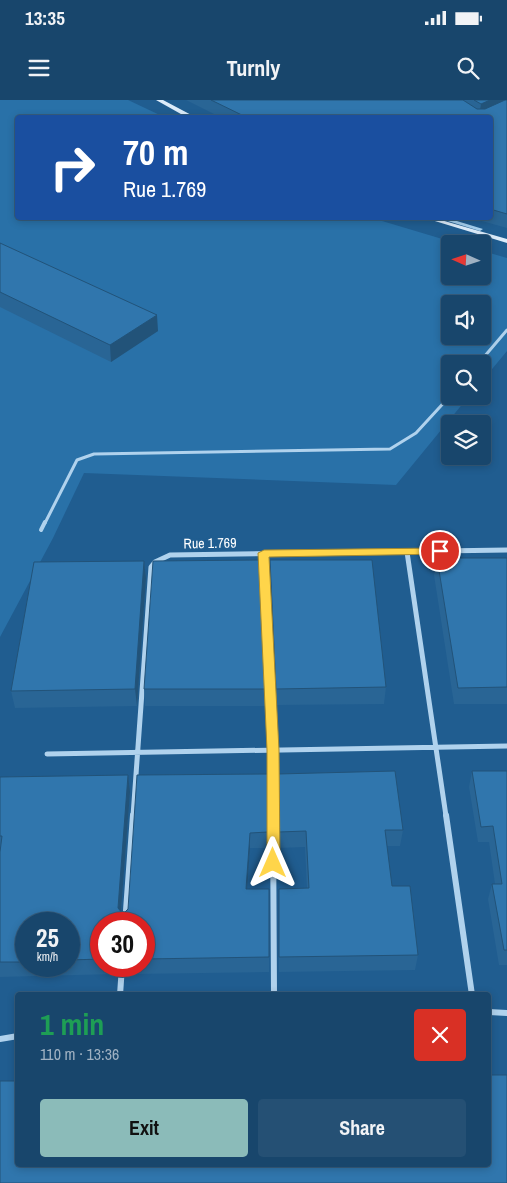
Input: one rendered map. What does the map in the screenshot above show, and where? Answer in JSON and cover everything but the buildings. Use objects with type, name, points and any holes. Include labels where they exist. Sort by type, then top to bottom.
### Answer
[{"type":"main road","points":[[159,100],[188,115]]},
{"type":"main road","points":[[435,220],[507,241]]},
{"type":"street","name":"Rue 1.769","points":[[138,752],[151,567],[155,562],[170,554],[507,550]]},
{"type":"street","points":[[407,552],[472,992]]},
{"type":"street","points":[[264,553],[273,750],[274,992]]},
{"type":"street","points":[[47,754],[507,746]]},
{"type":"street","points":[[126,912],[138,752]]},
{"type":"street","points":[[120,992],[121,977]]},
{"type":"street","points":[[491,1012],[507,1013]]},
{"type":"street","points":[[0,1039],[15,1036]]},
{"type":"lane","points":[[486,355],[507,330]]},
{"type":"lane","points":[[41,530],[77,460],[94,454],[390,449],[406,441],[423,428],[442,405]]},
{"type":"shaded area","points":[[0,100],[128,100],[160,115],[15,115],[15,220],[379,220],[441,239],[441,285],[491,285],[491,253],[507,258],[507,351],[491,370],[491,355],[441,355],[441,405],[462,405],[453,415],[441,415],[441,430],[396,485],[84,473],[53,538],[0,637]]},
{"type":"waterway","points":[[448,220],[480,229]]},
{"type":"route","points":[[273,863],[273,750],[264,553],[440,551]]}]
